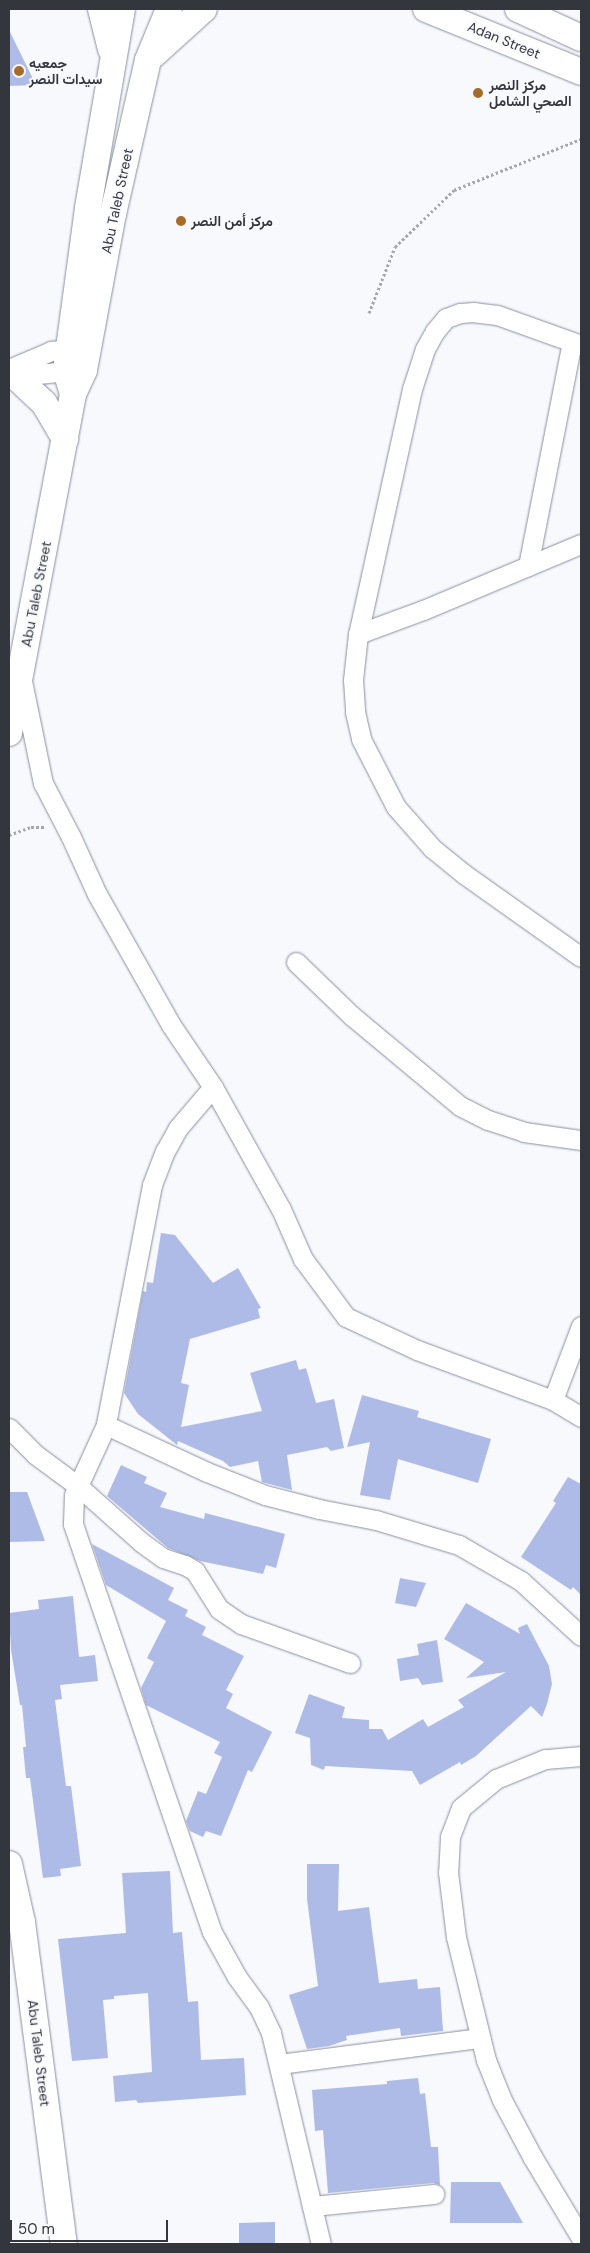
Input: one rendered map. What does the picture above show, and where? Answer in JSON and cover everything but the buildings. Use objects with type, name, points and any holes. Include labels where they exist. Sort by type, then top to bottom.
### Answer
[{"type":"street","points":[[101,9],[113,55]]},
{"type":"street","name":"Abu Taleb Street","points":[[9,734],[65,439],[76,366],[88,208],[122,9]]},
{"type":"street","name":"Abu Taleb Street","points":[[76,366],[148,60],[169,9]]},
{"type":"street","points":[[148,60],[204,9]]},
{"type":"street","name":"Adan Street","points":[[426,9],[581,72]]},
{"type":"street","points":[[518,9],[581,38]]},
{"type":"street","points":[[528,566],[577,343],[497,315],[474,312],[460,313],[446,318],[435,331],[425,349],[412,389],[358,634],[353,680],[357,721],[361,739],[396,808],[432,848],[464,874],[581,957]]},
{"type":"street","points":[[65,439],[44,403],[11,374],[33,357],[76,366]]},
{"type":"street","points":[[358,634],[423,610],[581,544]]},
{"type":"street","points":[[20,675],[43,783],[71,837],[97,894],[171,1025],[213,1087],[281,1209],[303,1259],[346,1317],[417,1350],[553,1400],[581,1417]]},
{"type":"street","points":[[296,962],[352,1016],[460,1106],[488,1120],[524,1132],[581,1140]]},
{"type":"street","points":[[213,1087],[178,1128],[165,1151],[152,1185],[106,1425],[74,1495],[74,1524],[152,1760],[212,1932],[222,1952],[267,2022],[279,2064],[321,2244]]},
{"type":"street","points":[[553,1400],[581,1326]]},
{"type":"street","points":[[106,1425],[207,1472],[265,1495],[319,1509],[376,1520],[459,1545],[521,1581],[581,1636]]},
{"type":"street","points":[[9,1428],[36,1455],[78,1486],[142,1542],[163,1558],[185,1565],[195,1571],[219,1609],[241,1624],[350,1663]]},
{"type":"street","points":[[581,1756],[545,1759],[496,1779],[460,1808],[450,1837],[448,1872],[456,1937],[480,2038],[502,2100],[533,2158],[581,2238]]},
{"type":"street","name":"Abu Taleb Street","points":[[9,1864],[15,1923],[64,2244]]},
{"type":"street","points":[[279,2064],[480,2038]]},
{"type":"street","points":[[312,2206],[434,2194]]},
{"type":"path","points":[[368,313],[395,247],[454,190],[581,139]]},
{"type":"path","points":[[9,835],[31,827],[45,827],[71,837]]},
{"type":"place","name":"جمعيه سيدات النصر","points":[[19,71]]},
{"type":"place","name":"مركز النصر الصحي الشامل","points":[[478,93]]},
{"type":"place","name":"مركز أمن النصر","points":[[181,221]]}]
